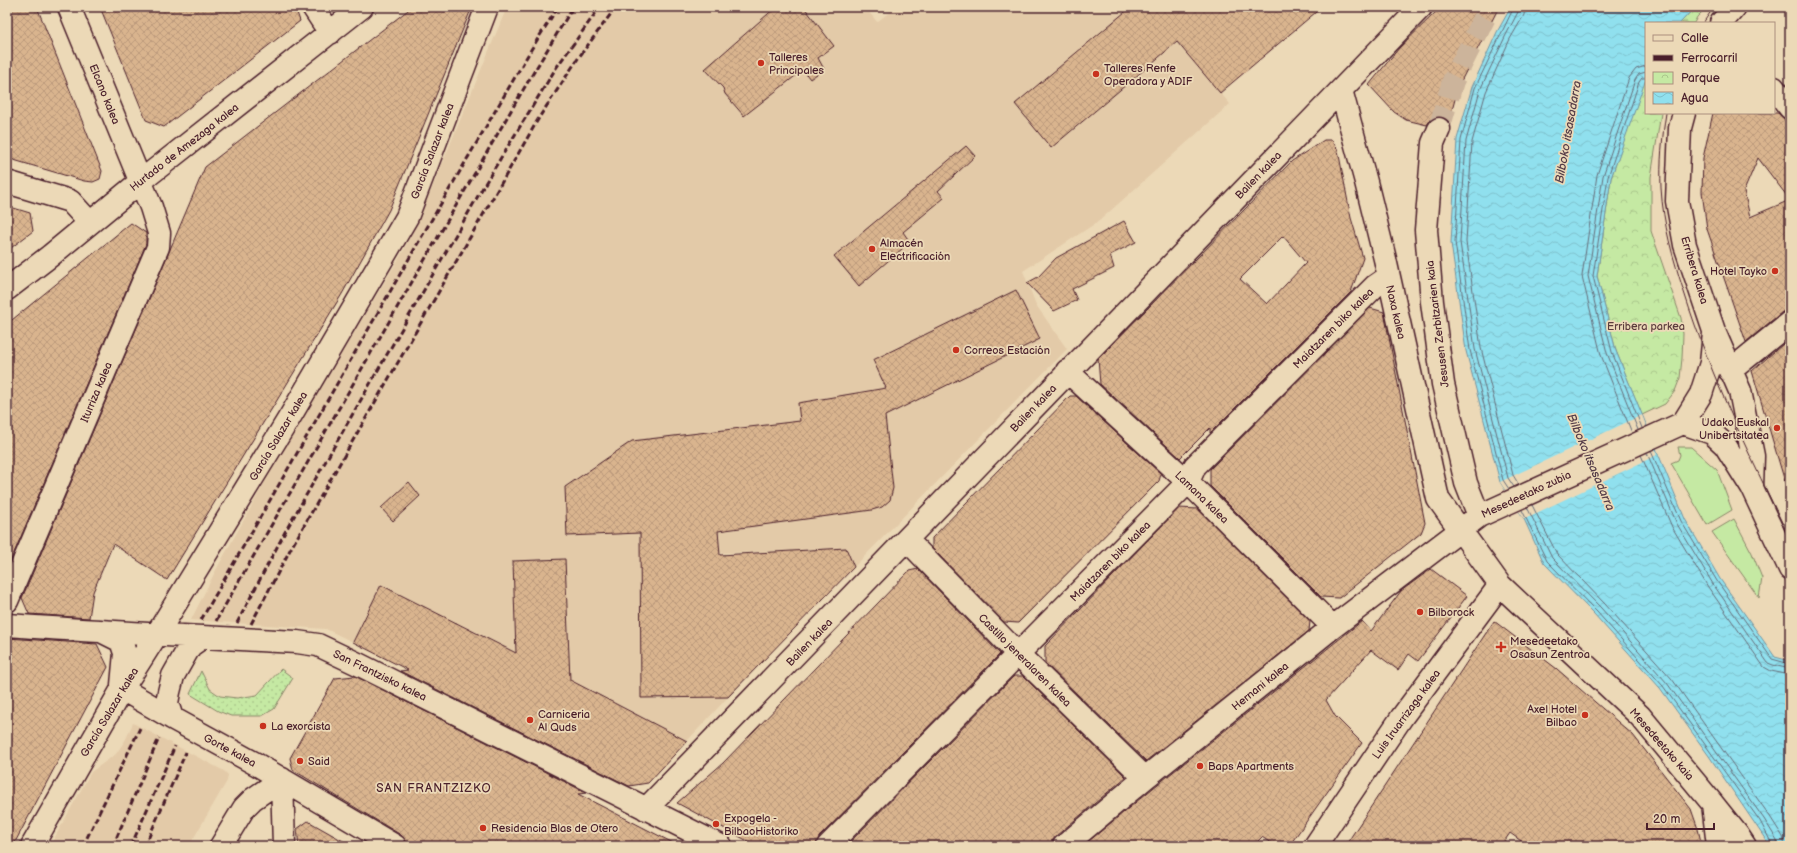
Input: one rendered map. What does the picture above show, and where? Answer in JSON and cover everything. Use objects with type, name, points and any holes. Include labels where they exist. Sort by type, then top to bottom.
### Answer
[{"type":"street","name":"Elcano kalea","points":[[69,7],[141,181]]},
{"type":"street","points":[[313,7],[330,33]]},
{"type":"street","name":"Hurtado de Amezaga kalea","points":[[7,289],[141,181],[362,7]]},
{"type":"street","name":"García Salazar kalea","points":[[32,846],[122,689],[291,415],[407,217],[487,7]]},
{"type":"street","name":"Bailen kalea","points":[[646,809],[1421,7]]},
{"type":"street","points":[[1775,89],[1790,108]]},
{"type":"street","name":"Naxa kalea","points":[[1341,90],[1366,182],[1438,499],[1459,529]]},
{"type":"street","name":"Erribera kalea","points":[[1684,114],[1680,128],[1677,201],[1685,245],[1714,331],[1730,371],[1740,391],[1753,456],[1752,488]]},
{"type":"street","name":"Jesusen Zerbitzarien kaia","points":[[1439,129],[1433,143],[1426,230],[1432,302],[1443,384],[1466,483],[1488,511]]},
{"type":"street","name":"Iturriza kalea","points":[[7,602],[158,247],[158,233],[152,207],[141,181]]},
{"type":"street","points":[[7,182],[70,201],[90,223]]},
{"type":"street","name":"Maiatzaren biko kalea","points":[[828,846],[1188,482],[1195,466],[1374,286],[1388,277]]},
{"type":"street","points":[[1730,371],[1790,322]]},
{"type":"street","name":"Erribera kalea","points":[[1714,331],[1711,363],[1701,394],[1683,423],[1712,433],[1725,445],[1752,488],[1790,569]]},
{"type":"street","name":"Lamana kalea","points":[[1068,371],[1188,482],[1333,627]]},
{"type":"street","name":"Mesedeetako zubia","points":[[1459,529],[1488,511],[1683,423]]},
{"type":"street","name":"Mesedeetako kaia","points":[[1459,529],[1500,586],[1640,716],[1738,834],[1745,846]]},
{"type":"street","name":"Hernani kalea","points":[[1064,846],[1144,778],[1333,627],[1459,529]]},
{"type":"street","name":"Castillo jeneralaren kalea","points":[[907,540],[1018,654],[1144,778]]},
{"type":"street","name":"Luis Iruarrizaga kalea","points":[[1315,846],[1402,717],[1500,586]]},
{"type":"street","name":"San Frantzisko kalea","points":[[7,625],[105,633],[157,634],[297,642],[318,645],[360,664],[716,845]]},
{"type":"street","points":[[105,633],[120,641],[125,653],[122,689]]},
{"type":"street","points":[[172,718],[168,704],[168,692],[173,676],[190,646],[203,637]]},
{"type":"street","name":"Gorte kalea","points":[[122,689],[282,779],[395,846]]},
{"type":"street","points":[[221,846],[244,808],[253,799],[282,779]]},
{"type":"street","points":[[282,779],[284,846]]},
{"type":"street","points":[[1713,804],[1718,846]]},
{"type":"shaded area","points":[[507,7],[865,7],[877,22],[896,7],[1131,7],[1015,104],[1051,148],[1177,43],[1230,104],[1099,221],[1023,271],[1036,305],[1067,349],[854,567],[846,548],[778,552],[640,554],[641,697],[728,697],[687,741],[570,680],[564,559],[513,561],[516,653],[381,586],[353,642],[326,629],[191,620],[216,570],[285,446],[404,250],[435,181]]},
{"type":"shaded area","points":[[133,723],[224,771],[228,775],[227,781],[189,846],[50,846],[91,772],[116,754],[126,739]]},
{"type":"green space","points":[[1695,7],[1707,7],[1697,17],[1694,22],[1681,22]]},
{"type":"green space","name":"Erribera parkea","points":[[1645,82],[1645,114],[1661,114],[1651,177],[1651,231],[1681,318],[1683,334],[1680,378],[1675,391],[1665,404],[1642,415],[1616,351],[1597,276],[1611,178]]},
{"type":"green space","points":[[1678,447],[1691,447],[1717,470],[1732,510],[1707,525],[1671,463],[1678,460],[1680,455]]},
{"type":"green space","points":[[1734,519],[1752,553],[1762,578],[1759,598],[1712,532]]},
{"type":"green space","points":[[281,669],[293,678],[274,709],[262,716],[231,716],[218,711],[190,694],[201,671],[210,689],[220,696],[237,698],[257,695]]},
{"type":"water","name":"Bilboko itsasadarra","points":[[1511,7],[1695,7],[1681,22],[1645,22],[1645,82],[1611,178],[1597,276],[1616,351],[1685,519],[1720,579],[1775,657],[1790,661],[1790,846],[1770,846],[1709,756],[1660,688],[1594,614],[1544,563],[1524,519],[1500,482],[1466,351],[1451,243],[1457,139],[1472,87],[1497,32]]},
{"type":"pier","points":[[1642,415],[1657,455],[1524,519],[1500,482]]},
{"type":"building","points":[[7,7],[37,7],[102,171],[100,179],[93,182],[84,181],[7,158]]},
{"type":"building","points":[[100,7],[295,7],[300,21],[164,127],[146,120]]},
{"type":"building","points":[[412,7],[472,7],[389,210],[342,294],[167,580],[113,544],[93,592],[89,618],[29,614],[22,598],[205,167]]},
{"type":"building","name":"Talleres Principales","points":[[776,7],[804,7],[834,46],[818,58],[824,69],[810,79],[803,70],[744,116],[725,94],[723,88],[705,69]]},
{"type":"building","name":"Talleres Renfe Operadora y ADIF","points":[[1131,7],[1322,7],[1220,93],[1177,42],[1051,148],[1015,104]]},
{"type":"building","points":[[1441,7],[1499,7],[1459,85],[1449,121],[1444,117],[1437,117],[1431,119],[1427,125],[1406,120],[1394,112],[1369,85],[1399,48]]},
{"type":"building","points":[[1778,113],[1785,119],[1790,120],[1790,200],[1790,310],[1782,312],[1746,342],[1707,229],[1702,192],[1703,158],[1713,114]],"holes":[[[1758,158],[1790,200],[1750,217],[1744,191]]]},
{"type":"building","points":[[1324,140],[1332,140],[1338,150],[1351,218],[1363,258],[1351,292],[1210,433],[1210,428],[1180,458],[1100,384],[1098,359],[1292,161]],"holes":[[[1283,236],[1306,263],[1267,304],[1240,279]]]},
{"type":"building","points":[[966,146],[975,156],[938,191],[944,198],[903,232],[910,242],[859,286],[834,256]]},
{"type":"building","points":[[7,206],[30,213],[33,231],[7,251]]},
{"type":"building","points":[[1124,221],[1136,242],[1110,255],[1114,268],[1072,289],[1077,300],[1054,311],[1027,283],[1038,277],[1056,258]]},
{"type":"building","points":[[131,223],[146,233],[146,244],[8,567],[7,324]]},
{"type":"building","points":[[1016,290],[1040,339],[885,416],[893,488],[890,500],[882,507],[872,510],[718,531],[720,555],[846,548],[854,567],[728,697],[641,698],[640,533],[567,536],[565,487],[632,441],[800,421],[798,403],[886,388],[873,360]]},
{"type":"building","points":[[1370,308],[1384,312],[1425,523],[1421,533],[1339,598],[1321,597],[1210,486],[1210,469]]},
{"type":"building","points":[[1790,338],[1790,481],[1785,482],[1752,371]]},
{"type":"building","points":[[1070,396],[1076,396],[1161,474],[1159,481],[1018,623],[1004,622],[932,548],[932,538]]},
{"type":"building","points":[[409,482],[420,496],[393,521],[381,508]]},
{"type":"building","points":[[1179,508],[1198,509],[1310,621],[1309,631],[1146,761],[1045,663],[1045,646]]},
{"type":"building","points":[[565,559],[570,680],[687,741],[648,783],[629,786],[400,671],[408,670],[353,642],[381,585],[516,653],[513,561]]},
{"type":"building","points":[[918,569],[1000,654],[819,837],[816,846],[757,846],[677,803],[723,763],[909,571]]},
{"type":"building","points":[[1431,569],[1467,596],[1418,661],[1409,654],[1398,670],[1371,650],[1326,700],[1335,716],[1362,743],[1289,846],[1275,846],[1262,837],[1253,846],[1083,846],[1153,788],[1362,621],[1371,631],[1401,591]]},
{"type":"building","points":[[1494,621],[1557,669],[1633,735],[1691,809],[1702,846],[1528,846],[1510,833],[1501,846],[1345,846]]},
{"type":"building","points":[[7,638],[97,644],[108,667],[13,846],[7,846]]},
{"type":"building","points":[[355,676],[587,793],[578,794],[679,846],[413,846],[406,842],[401,835],[293,770],[290,758],[335,678]]},
{"type":"building","points":[[1014,676],[1023,676],[1126,777],[1056,836],[1052,841],[1052,846],[846,846]]},
{"type":"building","points":[[308,821],[352,846],[299,846],[297,829]]},
{"type":"tunnel","points":[[1439,129],[1453,81],[1490,7]]},
{"type":"tram line","points":[[1704,22],[1714,7]]},
{"type":"tram line","points":[[1666,114],[1663,132],[1661,188],[1666,228],[1676,266],[1706,355],[1719,387],[1746,448],[1790,539]]},
{"type":"railway","points":[[201,620],[418,243],[532,48],[558,7]]},
{"type":"railway","points":[[216,621],[520,95],[573,7]]},
{"type":"railway","points":[[237,623],[285,532],[486,182],[556,68],[600,7]]},
{"type":"railway","points":[[251,624],[291,548],[540,116],[579,57],[616,7]]},
{"type":"railway","points":[[83,846],[140,728]]},
{"type":"railway","points":[[113,846],[159,738]]},
{"type":"railway","points":[[131,846],[175,746]]},
{"type":"railway","points":[[145,846],[186,752]]},
{"type":"place","name":"Talleres Principales","points":[[761,63]]},
{"type":"place","name":"Talleres Renfe Operadora y ADIF","points":[[1096,74]]},
{"type":"place","name":"Almacén Electrificación","points":[[872,249]]},
{"type":"place","name":"Hotel Tayko","points":[[1775,271]]},
{"type":"place","name":"Correos Estación","points":[[956,350]]},
{"type":"place","name":"Udako Euskal Unibertsitatea","points":[[1777,428]]},
{"type":"place","name":"Bilborock","points":[[1420,612]]},
{"type":"place","name":"Mesedeetako Osasun Zentroa","points":[[1501,647]]},
{"type":"place","name":"Axel Hotel Bilbao","points":[[1585,715]]},
{"type":"place","name":"Carniceria Al Quds","points":[[530,720]]},
{"type":"place","name":"La exorcista","points":[[263,726]]},
{"type":"place","name":"Said","points":[[300,761]]},
{"type":"place","name":"Baps Apartments","points":[[1200,766]]},
{"type":"place","name":"Expogela - BilbaoHistoriko","points":[[716,824]]},
{"type":"place","name":"Residencia Blas de Otero","points":[[483,828]]},
{"type":"district","name":"SAN FRANTZIZKO","points":[[434,788]]}]
